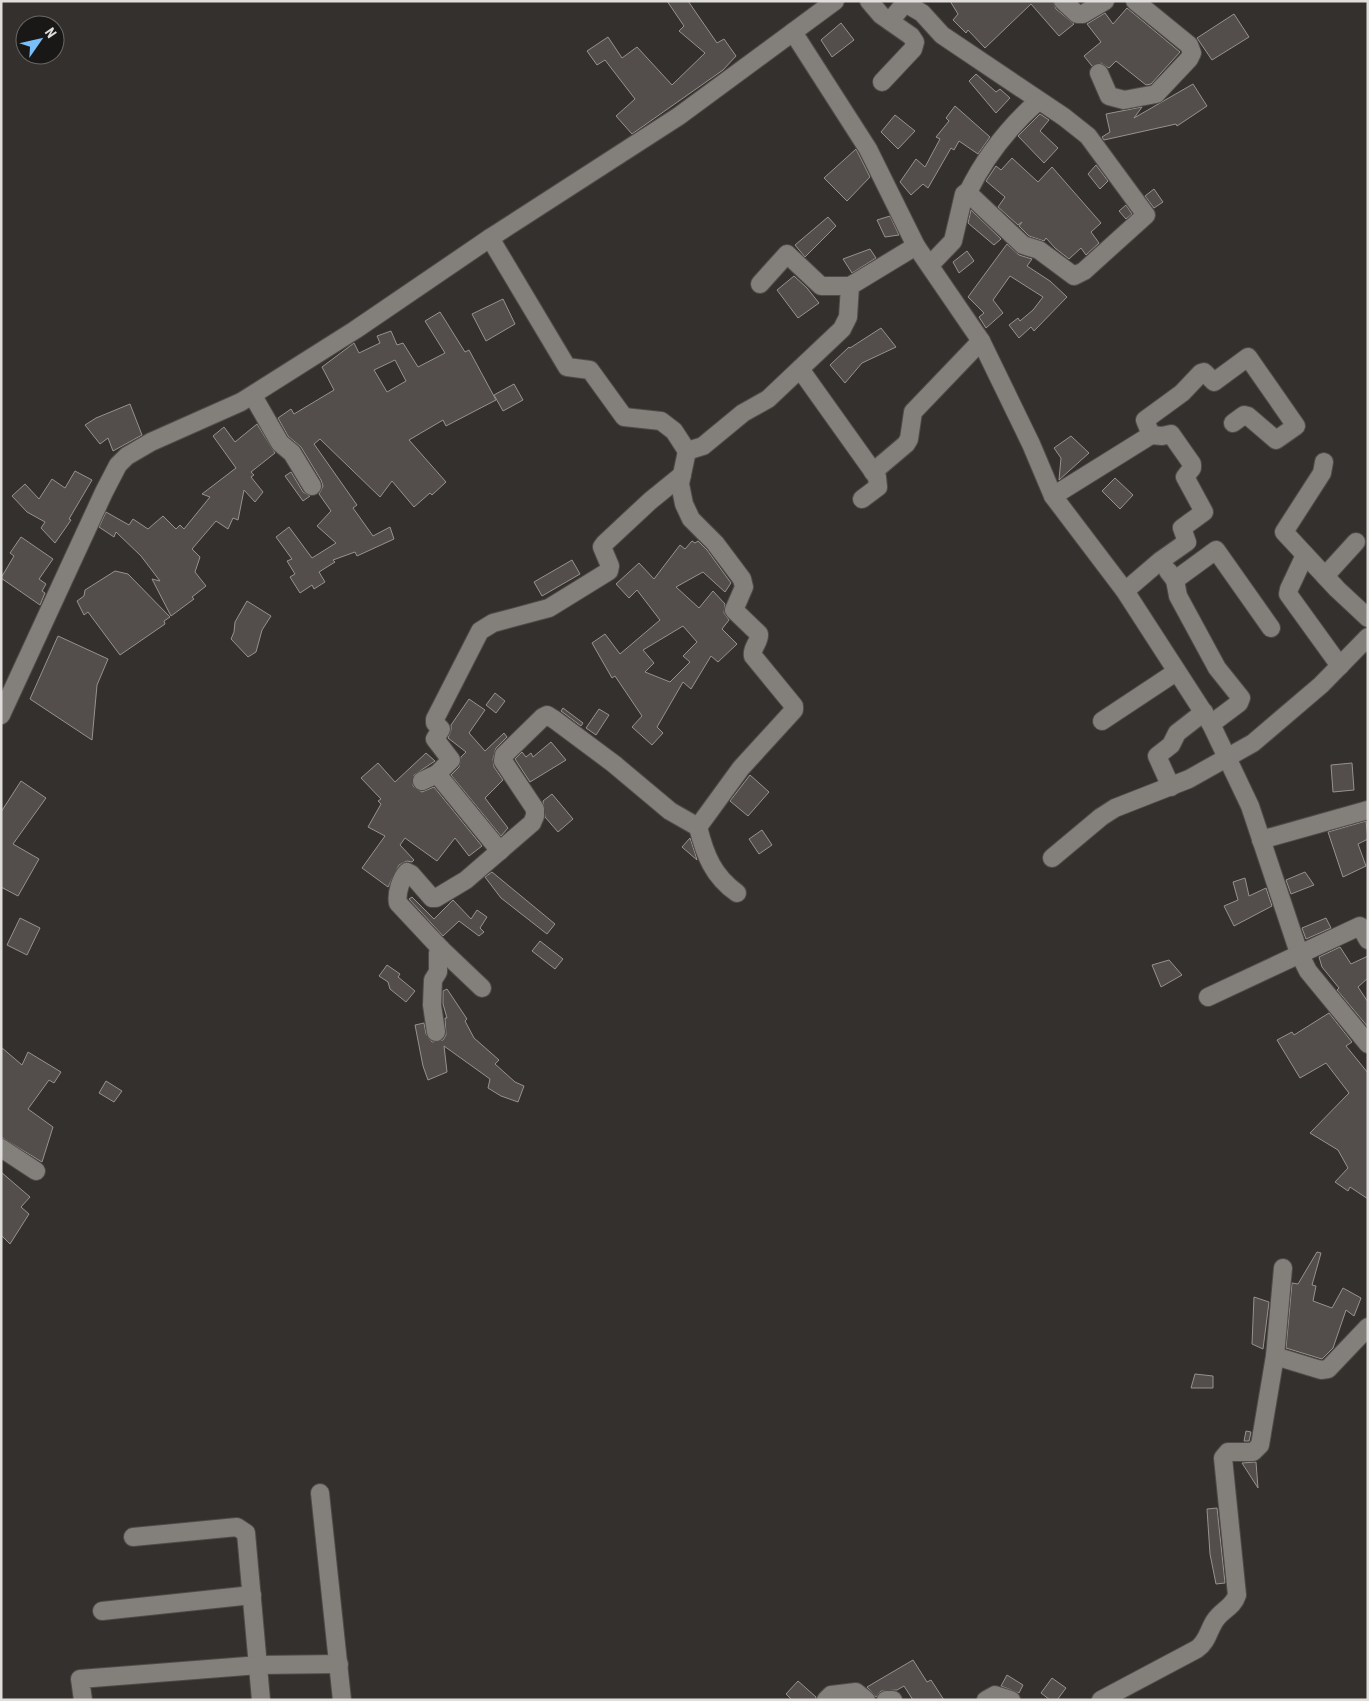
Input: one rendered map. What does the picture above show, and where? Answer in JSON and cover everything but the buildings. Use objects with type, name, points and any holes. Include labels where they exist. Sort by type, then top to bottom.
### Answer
[{"type":"street","points":[[1,715],[118,466],[142,446],[253,396],[355,330],[490,238],[678,116],[835,1]]},
{"type":"street","points":[[869,1],[881,15],[911,36],[915,42],[913,49],[882,82]]},
{"type":"street","points":[[1064,1],[1077,14],[1083,14],[1105,1]]},
{"type":"street","points":[[1098,73],[1110,96],[1124,100],[1156,94],[1189,59],[1192,48],[1135,1]]},
{"type":"street","points":[[890,21],[905,4],[922,13],[942,35],[1064,117],[1088,136],[1142,208],[1145,218],[1084,271],[1074,276],[1039,250],[1023,245],[968,192]]},
{"type":"street","points":[[793,32],[868,149],[916,246],[981,341],[1021,422],[1053,496],[1125,591],[1207,718],[1228,757],[1250,806],[1299,953],[1308,971],[1366,1037]]},
{"type":"street","points":[[930,265],[953,241],[964,194],[968,192],[988,156],[1016,121],[1038,101]]},
{"type":"street","points":[[490,238],[567,367],[590,370],[624,417],[654,418],[668,425],[687,451],[682,475],[682,495],[691,519],[715,543],[742,579],[744,587],[734,610],[759,634],[759,639],[753,652],[754,656],[795,708],[741,768],[698,827]]},
{"type":"street","points":[[760,284],[787,254],[821,286],[850,286],[916,246]]},
{"type":"street","points":[[687,451],[702,446],[743,413],[763,402],[800,369],[846,323],[850,286]]},
{"type":"street","points":[[873,472],[906,444],[909,439],[913,412],[981,341]]},
{"type":"street","points":[[1151,435],[1145,420],[1182,393],[1201,373],[1204,372],[1214,382],[1248,357],[1296,426],[1276,440],[1248,416],[1244,415],[1233,423]]},
{"type":"street","points":[[800,369],[873,472],[879,485],[862,499]]},
{"type":"street","points":[[253,396],[280,443],[292,453],[312,486]]},
{"type":"street","points":[[1053,496],[1151,435],[1162,436],[1171,434],[1192,464],[1192,468],[1185,478],[1204,512],[1182,528],[1187,542],[1160,561],[1125,591]]},
{"type":"street","points":[[1324,462],[1322,473],[1284,530],[1325,576],[1368,618]]},
{"type":"street","points":[[500,850],[430,777],[451,760],[435,739],[441,728],[435,722],[435,719],[480,631],[493,623],[549,608],[609,571],[610,566],[602,546],[650,500],[682,475]]},
{"type":"street","points":[[1325,576],[1356,542]]},
{"type":"street","points":[[1175,580],[1216,550],[1271,628]]},
{"type":"street","points":[[1305,555],[1288,594],[1340,666]]},
{"type":"street","points":[[1160,561],[1175,580],[1178,596],[1217,668],[1241,698],[1239,703],[1177,733],[1172,745],[1157,756],[1171,786]]},
{"type":"street","points":[[1052,858],[1101,816],[1115,808],[1190,779],[1253,743],[1321,685],[1368,637]]},
{"type":"street","points":[[1102,721],[1176,672]]},
{"type":"street","points":[[482,988],[441,950],[398,903],[398,895],[403,876],[407,872],[432,898],[436,898],[466,880],[532,823],[535,814],[532,806],[505,766],[503,758],[545,716],[549,716],[614,764],[670,812],[698,827],[711,867],[726,886],[737,893]]},
{"type":"street","points":[[1261,840],[1368,810]]},
{"type":"street","points":[[1208,997],[1360,926],[1368,940]]},
{"type":"street","points":[[436,1032],[432,1005],[433,980],[438,972],[438,953],[441,950]]},
{"type":"street","points":[[1,1148],[36,1171]]},
{"type":"street","points":[[1101,1700],[1198,1649],[1205,1642],[1214,1622],[1235,1603],[1238,1595],[1223,1458],[1228,1452],[1253,1452],[1260,1445],[1276,1356],[1283,1268]]},
{"type":"street","points":[[1276,1356],[1321,1370],[1328,1369],[1368,1327]]},
{"type":"street","points":[[320,1493],[342,1700]]},
{"type":"street","points":[[133,1537],[237,1527],[243,1530],[249,1541],[261,1700]]},
{"type":"street","points":[[102,1611],[252,1594]]},
{"type":"street","points":[[83,1700],[80,1679],[258,1665],[339,1664]]},
{"type":"street","points":[[826,1700],[831,1695],[856,1692],[866,1700]]},
{"type":"street","points":[[986,1700],[995,1695],[1011,1700]]},
{"type":"street","points":[[886,1700],[892,1700]]}]
